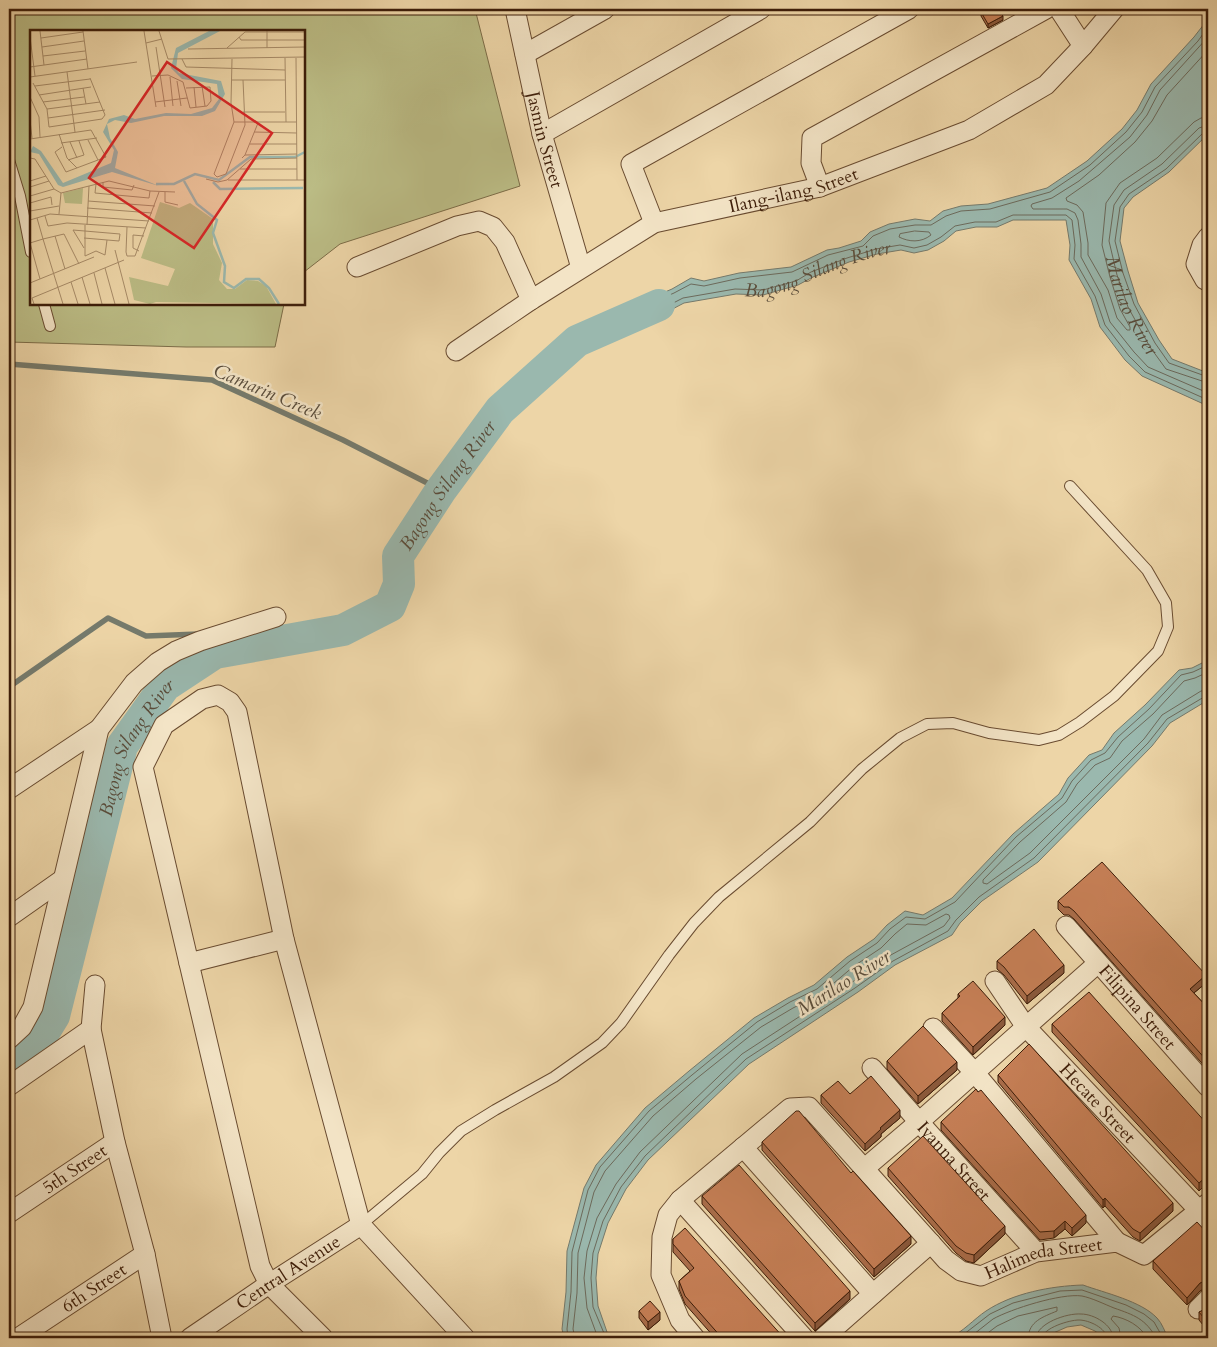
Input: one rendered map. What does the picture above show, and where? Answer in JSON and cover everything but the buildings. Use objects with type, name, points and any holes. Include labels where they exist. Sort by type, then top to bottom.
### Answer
[{"type":"street","name":"Jasmin Street","points":[[515,9],[542,134],[581,268]]},
{"type":"street","points":[[525,54],[605,9]]},
{"type":"street","points":[[542,134],[760,9]]},
{"type":"street","points":[[654,222],[631,164],[909,9]]},
{"type":"street","points":[[820,187],[811,163],[812,138],[1046,9]]},
{"type":"street","points":[[1059,9],[1083,46]]},
{"type":"street","name":"Ilang-ilang Street","points":[[456,350],[654,222],[820,187],[969,130],[1046,85],[1083,46],[1114,9]]},
{"type":"street","points":[[357,267],[457,226],[479,221],[493,227],[505,242],[532,300]]},
{"type":"street","points":[[1208,237],[1202,245],[1196,264],[1205,280],[1208,281]]},
{"type":"street","points":[[9,789],[98,729],[134,683],[158,662],[176,651],[200,641],[276,617]]},
{"type":"street","points":[[323,1338],[269,1284],[260,1266],[143,767],[164,725],[202,699],[218,695],[230,702],[237,712],[284,938],[361,1225],[465,1338]]},
{"type":"street","points":[[15,1033],[33,1007],[98,729]]},
{"type":"street","points":[[9,916],[63,879]]},
{"type":"street","name":"Filipina Street","points":[[1066,926],[1208,1087]]},
{"type":"street","points":[[189,963],[284,938]]},
{"type":"street","points":[[864,1168],[975,1073],[1098,963]]},
{"type":"street","name":"Hecate Street","points":[[994,981],[1026,1028],[1205,1212]]},
{"type":"street","points":[[94,985],[91,1029],[115,1142],[145,1254],[162,1338]]},
{"type":"street","points":[[933,1028],[975,1073],[1117,1242]]},
{"type":"street","points":[[9,1086],[91,1029]]},
{"type":"street","name":"Ivanna Street","points":[[872,1068],[1036,1252]]},
{"type":"street","name":"Halimeda Street","points":[[743,1147],[790,1108],[809,1107],[946,1260],[961,1271],[982,1276],[1036,1252],[1117,1242],[1144,1255],[1205,1212]]},
{"type":"street","name":"5th Street","points":[[9,1213],[115,1142]]},
{"type":"street","points":[[695,1338],[680,1320],[661,1275],[662,1237],[668,1215],[680,1200],[743,1147],[873,1294]]},
{"type":"street","points":[[680,1200],[804,1338]]},
{"type":"street","name":"Central Avenue","points":[[190,1338],[361,1225]]},
{"type":"street","points":[[823,1338],[931,1243]]},
{"type":"street","name":"6th Street","points":[[18,1338],[145,1254]]},
{"type":"lane","points":[[9,160],[20,196],[30,247]]},
{"type":"lane","points":[[44,305],[50,326]]},
{"type":"lane","points":[[361,1225],[422,1174],[439,1153],[461,1131],[554,1077],[602,1043],[621,1022],[689,930],[713,904],[810,822],[862,769],[900,738],[927,724],[953,723],[990,733],[1039,740],[1059,735],[1080,722],[1114,696],[1158,651],[1168,627],[1166,603],[1147,570],[1070,486]]},
{"type":"green space","points":[[9,9],[475,9],[520,186],[340,244],[305,271],[305,30],[30,30],[30,305],[284,305],[275,347],[186,347],[9,342]]},
{"type":"water","name":"Marilao River","points":[[1208,19],[1208,134],[1169,172],[1133,197],[1124,208],[1120,241],[1138,303],[1159,340],[1172,359],[1208,373],[1208,406],[1142,376],[1125,360],[1100,327],[1091,299],[1069,260],[1070,245],[1066,220],[1013,220],[997,227],[976,227],[956,231],[944,241],[928,250],[914,253],[901,250],[877,254],[849,262],[798,285],[763,295],[736,294],[684,303],[642,325],[621,332],[614,314],[672,289],[691,278],[704,281],[739,273],[791,267],[827,250],[861,241],[870,232],[889,224],[915,219],[930,221],[943,211],[961,206],[988,204],[1047,188],[1087,161],[1122,129],[1137,110],[1151,84]]},
{"type":"water","name":"Marilao River","points":[[1208,660],[1208,700],[1170,723],[1152,746],[1038,862],[982,901],[960,923],[952,935],[895,965],[858,992],[749,1064],[648,1160],[626,1189],[608,1223],[598,1254],[596,1278],[598,1306],[607,1332],[612,1338],[564,1338],[562,1329],[566,1292],[567,1251],[584,1188],[596,1165],[645,1108],[754,1018],[814,985],[847,957],[874,939],[887,925],[905,911],[923,915],[952,898],[1013,834],[1059,794],[1068,778],[1089,755],[1102,750],[1114,733],[1179,670],[1192,668]]},
{"type":"water","points":[[1083,1285],[1142,1307],[1159,1320],[1168,1338],[1104,1338],[1095,1331],[1081,1325],[1067,1327],[1042,1338],[949,1338],[986,1311],[1008,1299],[1045,1289]]},
{"type":"waterway","name":"Bagong Silang River","points":[[9,1061],[40,1039],[54,1016],[122,746],[165,686],[215,653],[343,630],[390,606],[399,584],[398,556],[441,490],[500,410],[577,341],[659,305]]},
{"type":"waterway","name":"Camarin Creek","points":[[9,364],[212,380],[343,440],[441,490]]},
{"type":"waterway","points":[[9,687],[108,618],[146,636],[199,634]]},
{"type":"waterway","points":[[230,641],[247,648]]}]
